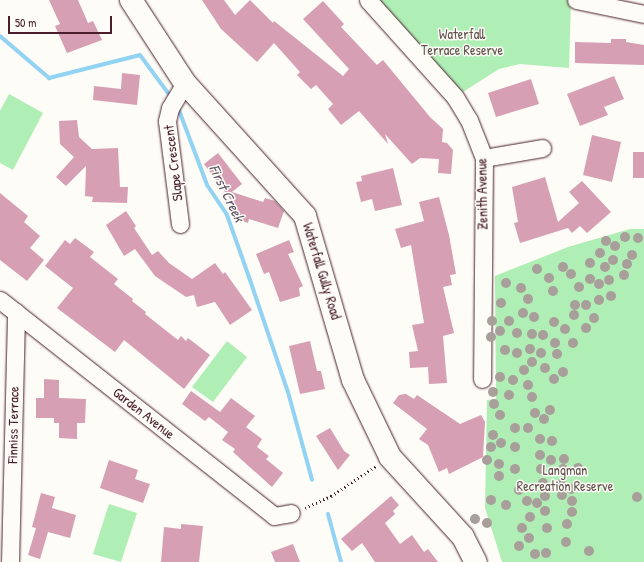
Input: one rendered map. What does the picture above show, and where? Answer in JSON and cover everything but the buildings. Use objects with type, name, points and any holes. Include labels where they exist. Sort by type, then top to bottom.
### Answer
[{"type":"street","name":"Waterfall Gully Road","points":[[131,0],[177,95],[305,216],[353,380],[390,457],[463,537],[476,562]]},
{"type":"street","name":"Zenith Avenue","points":[[368,0],[455,98],[469,120],[484,158],[482,379]]},
{"type":"street","points":[[576,0],[644,14]]},
{"type":"street","points":[[603,0],[644,1]]},
{"type":"street","name":"Slape Crescent","points":[[177,95],[167,121],[180,224]]},
{"type":"street","points":[[484,158],[542,148]]},
{"type":"street","name":"Garden Avenue","points":[[0,300],[274,516],[296,511]]},
{"type":"street","name":"Finniss Terrace","points":[[10,562],[16,312]]},
{"type":"path","points":[[296,511],[331,496],[390,457]]},
{"type":"green space","name":"Waterfall Terrace Reserve","points":[[368,0],[571,0],[569,68],[520,64],[499,69],[455,97]]},
{"type":"green space","points":[[9,94],[43,113],[13,170],[0,163],[0,111]]},
{"type":"green space","name":"Langman Recreation Reserve","points":[[630,229],[644,229],[644,562],[502,562],[485,508],[487,400],[496,399],[495,276],[568,247]]},
{"type":"green space","points":[[227,341],[247,357],[213,402],[192,387]]},
{"type":"green space","points":[[109,504],[137,513],[121,562],[93,554]]},
{"type":"waterway","name":"First Creek","points":[[0,36],[49,78],[140,55],[171,97]]},
{"type":"waterway","name":"First Creek","points":[[177,105],[207,185],[227,215],[288,392],[312,480]]},
{"type":"waterway","name":"First Creek","points":[[328,514],[341,562]]}]
